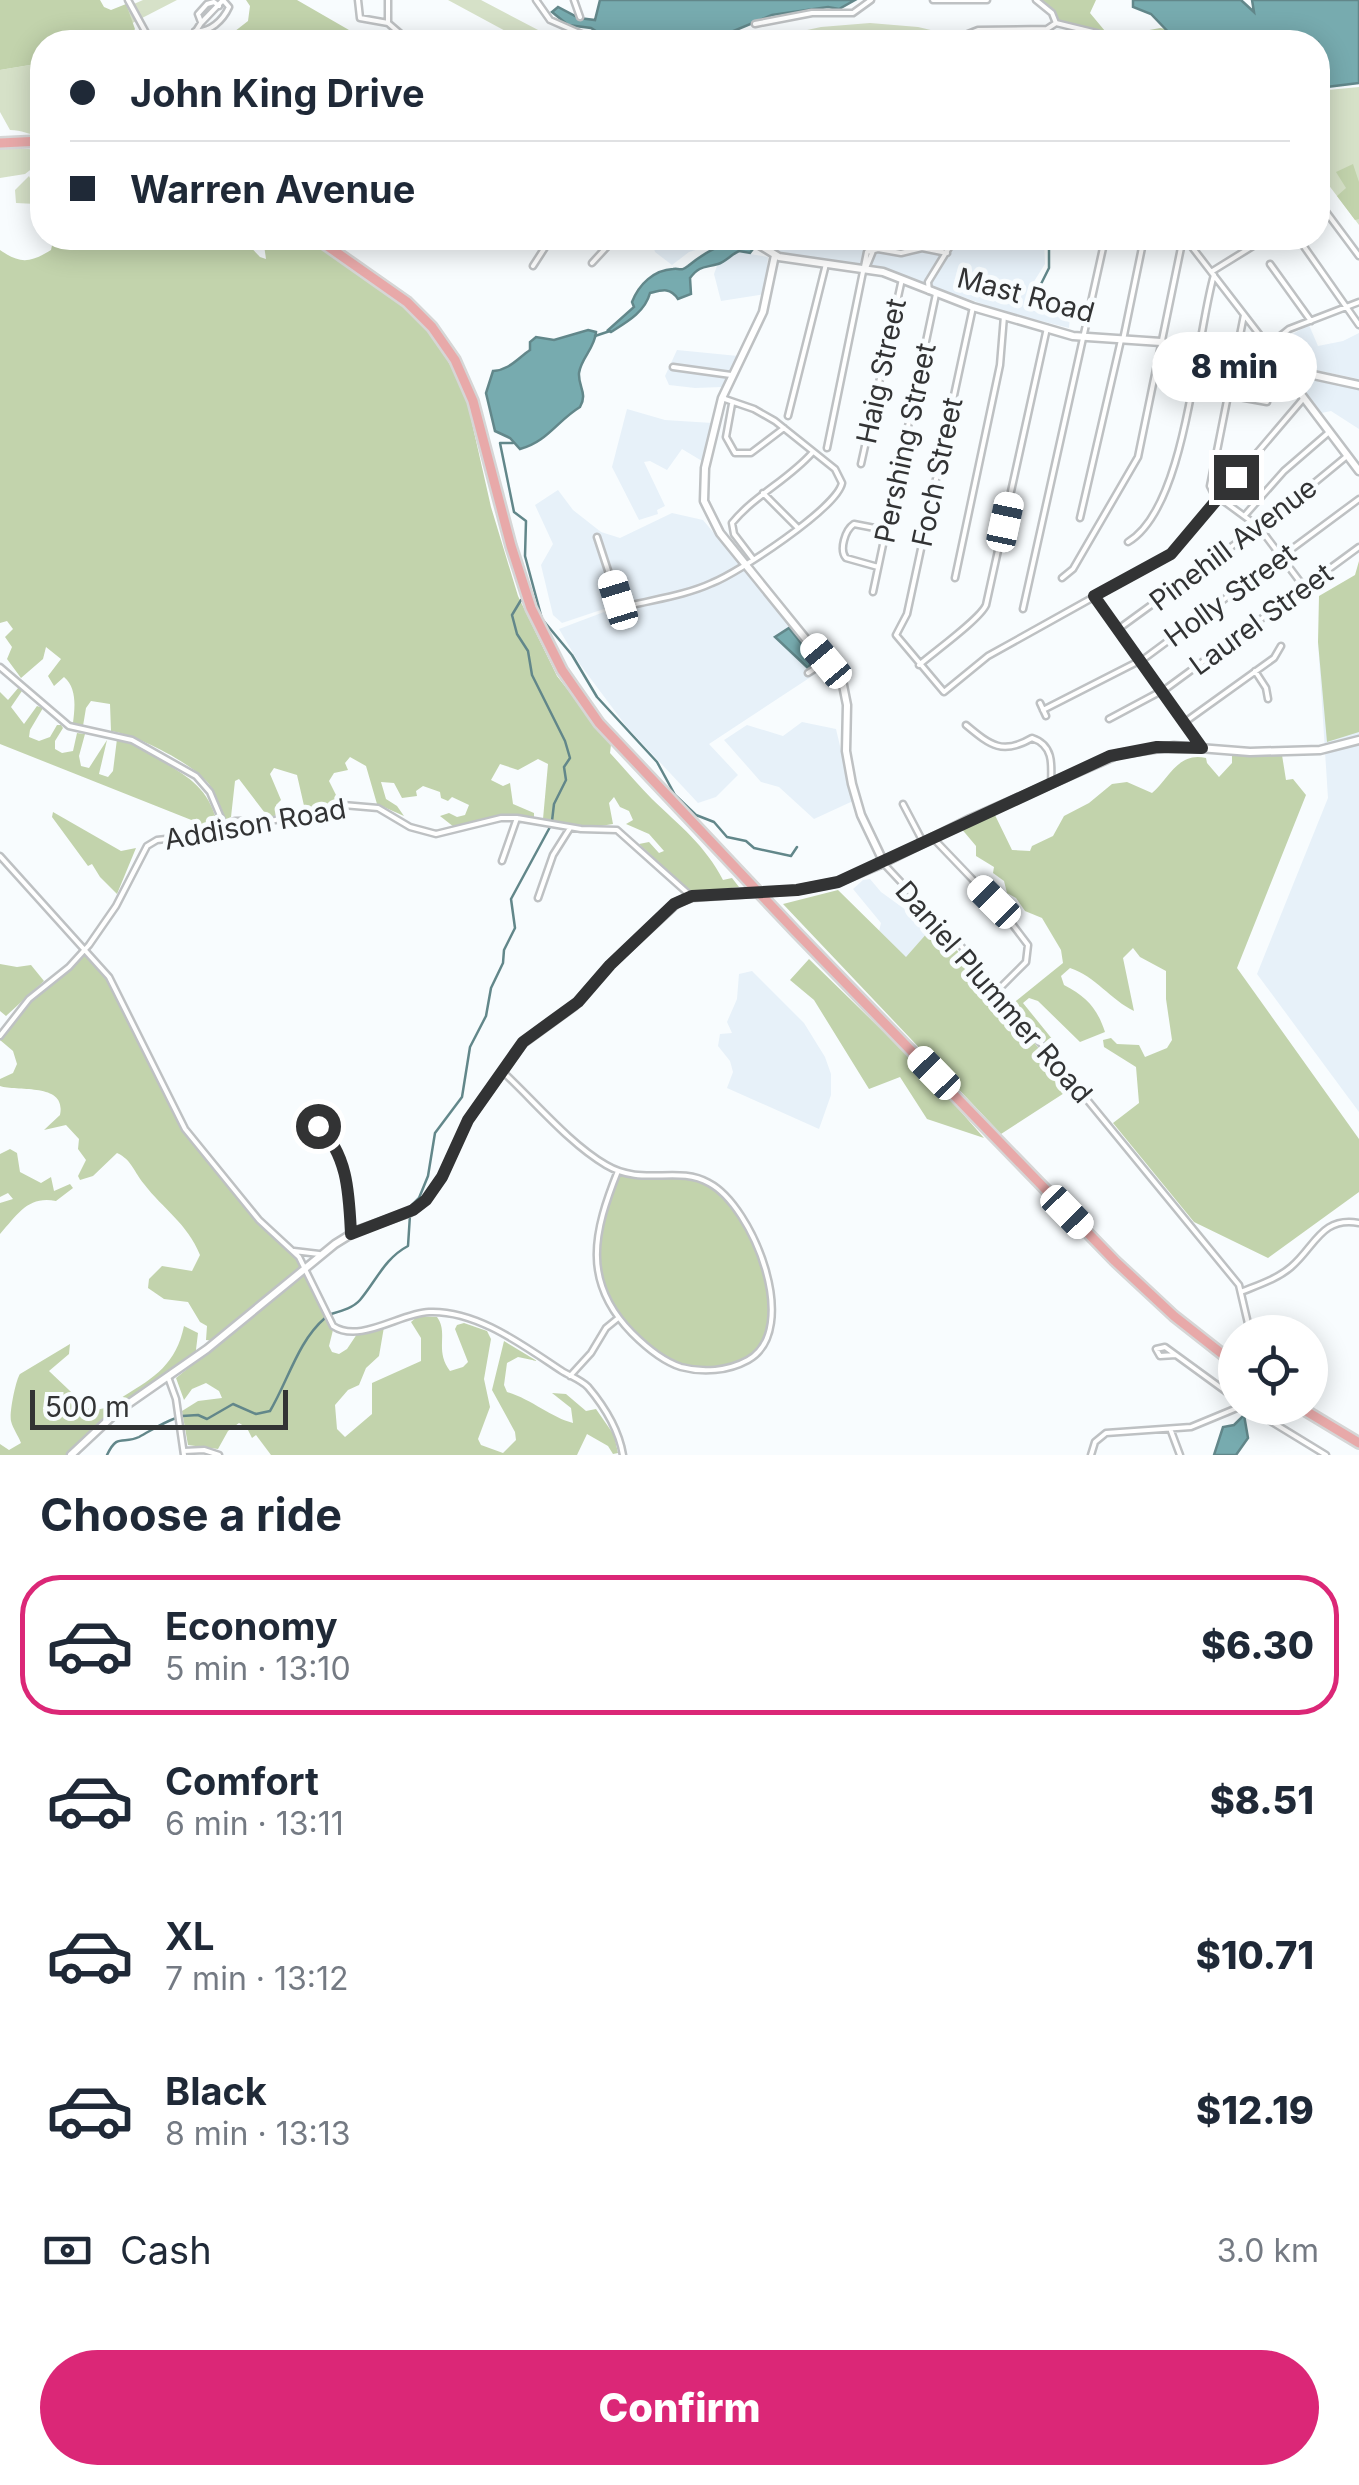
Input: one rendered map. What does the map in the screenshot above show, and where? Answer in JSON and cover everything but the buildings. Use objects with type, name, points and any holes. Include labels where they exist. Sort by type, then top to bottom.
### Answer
[{"type":"main road","points":[[0,142],[30,142]]},
{"type":"main road","points":[[334,250],[401,296],[442,340],[458,365],[474,401],[531,608],[556,660],[602,726],[1134,1280],[1218,1350]]},
{"type":"main road","points":[[1328,1424],[1359,1443]]},
{"type":"street","points":[[128,0],[144,30]]},
{"type":"street","points":[[358,0],[358,15],[388,23]]},
{"type":"street","points":[[388,0],[388,23],[393,30]]},
{"type":"street","points":[[536,0],[540,10],[555,23],[572,30]]},
{"type":"street","points":[[574,0],[580,17]]},
{"type":"street","points":[[755,24],[822,12],[852,12],[870,0]]},
{"type":"street","points":[[933,0],[987,0]]},
{"type":"street","points":[[1036,0],[1052,14],[1056,24]]},
{"type":"street","points":[[201,23],[198,14],[212,2],[222,2],[229,8],[206,30]]},
{"type":"street","points":[[196,30],[222,2]]},
{"type":"street","points":[[978,30],[1047,29],[1056,24],[1083,30]]},
{"type":"street","points":[[1330,217],[1359,256]]},
{"type":"street","points":[[532,266],[543,250]]},
{"type":"street","points":[[592,262],[604,250]]},
{"type":"street","name":"Mast Road","points":[[768,250],[776,255],[866,268],[1004,316],[1084,338],[1160,342],[1359,384]]},
{"type":"street","points":[[826,448],[870,252],[902,254],[915,250]]},
{"type":"street","points":[[932,250],[947,253]]},
{"type":"street","name":"Pershing Street","points":[[872,592],[933,292],[928,282],[949,250]]},
{"type":"street","points":[[1023,609],[1103,250]]},
{"type":"street","points":[[1080,518],[1141,250]]},
{"type":"street","points":[[1062,578],[1073,569],[1136,460],[1183,250]]},
{"type":"street","points":[[1195,250],[1359,471]]},
{"type":"street","points":[[1128,542],[1140,533],[1170,484],[1213,273],[1248,250]]},
{"type":"street","points":[[1307,250],[1359,325]]},
{"type":"street","name":"Daniel Plummer Road","points":[[776,255],[763,312],[731,374],[704,468],[704,501],[715,526],[749,561],[844,689],[846,750],[852,784],[861,814],[894,878],[998,990],[1241,1292]]},
{"type":"street","points":[[788,416],[826,264]]},
{"type":"street","points":[[1270,264],[1310,321]]},
{"type":"street","name":"Haig Street","points":[[861,464],[902,279]]},
{"type":"street","points":[[1268,346],[1284,332],[1359,302]]},
{"type":"street","name":"Foch Street","points":[[918,664],[896,635],[906,618],[973,306]]},
{"type":"street","points":[[955,578],[1000,365],[1004,316]]},
{"type":"street","points":[[1244,316],[1211,489],[1259,527],[1304,587]]},
{"type":"street","points":[[1046,328],[986,605],[980,616],[918,664],[942,691],[947,691],[988,656],[1171,554],[1302,399]]},
{"type":"street","points":[[673,368],[731,374]]},
{"type":"street","points":[[1228,396],[1267,402]]},
{"type":"street","points":[[597,537],[618,600],[628,606],[715,582],[830,504],[842,487],[838,472],[762,413],[722,398]]},
{"type":"street","points":[[733,402],[726,437],[735,453],[747,455],[784,428]]},
{"type":"street","points":[[1245,516],[1284,471],[1328,433]]},
{"type":"street","points":[[749,561],[731,525],[813,452]]},
{"type":"street","name":"Pinehill Avenue","points":[[1118,630],[1259,527],[1346,456]]},
{"type":"street","points":[[764,493],[798,528]]},
{"type":"street","name":"Holly Street","points":[[1040,704],[1045,713],[1140,660],[1359,499]]},
{"type":"street","points":[[878,568],[844,558],[842,550],[851,525],[886,531]]},
{"type":"street","name":"Laurel Street","points":[[1110,719],[1163,691],[1359,547]]},
{"type":"street","points":[[1094,596],[1202,748]]},
{"type":"street","points":[[1185,722],[1274,658],[1282,646]]},
{"type":"street","points":[[808,673],[826,661]]},
{"type":"street","points":[[0,667],[65,723],[132,740],[196,776],[210,792],[224,825]]},
{"type":"street","points":[[1254,672],[1265,686],[1268,699]]},
{"type":"street","points":[[966,725],[1004,748],[1015,748],[1032,738],[1038,740],[1052,758],[1051,782]]},
{"type":"street","points":[[72,1455],[118,1411],[207,1349],[351,1234],[413,1210],[426,1200],[442,1177],[462,1130],[527,1038],[578,1002],[674,904],[692,896],[781,892],[829,885],[1118,754],[1166,746],[1250,752],[1320,750],[1359,740]]},
{"type":"street","points":[[903,804],[923,842]]},
{"type":"street","name":"Addison Road","points":[[0,1036],[28,999],[86,950],[116,906],[147,846],[162,838],[192,836],[224,825],[275,820],[348,805],[378,808],[410,827],[436,834],[501,818],[620,831],[692,896]]},
{"type":"street","points":[[502,861],[517,818]]},
{"type":"street","points":[[538,898],[553,855],[570,828]]},
{"type":"street","points":[[932,838],[1000,908],[1028,945],[1026,962],[998,990]]},
{"type":"street","points":[[0,856],[86,950],[123,999],[185,1129],[259,1220],[294,1251],[306,1268],[329,1320],[342,1331],[357,1331],[421,1312],[440,1312],[499,1332],[586,1386],[612,1423],[623,1455]]},
{"type":"street","points":[[775,910],[774,896],[781,892]]},
{"type":"street","points":[[502,1072],[585,1149],[618,1171],[650,1178],[690,1176],[705,1180],[725,1194],[762,1258],[772,1326],[763,1348],[750,1358],[728,1368],[681,1367],[658,1356],[618,1318],[601,1282],[596,1251],[600,1220],[618,1171]]},
{"type":"street","points":[[302,1113],[330,1138],[340,1156],[351,1234]]},
{"type":"street","points":[[1246,1315],[1241,1292],[1291,1268],[1326,1227],[1343,1221],[1359,1223]]},
{"type":"street","points":[[294,1251],[322,1255]]},
{"type":"street","points":[[570,1376],[618,1318]]},
{"type":"street","points":[[1176,1356],[1218,1386]]},
{"type":"street","points":[[168,1376],[176,1399],[184,1453],[209,1450],[219,1455]]},
{"type":"street","points":[[1090,1455],[1095,1442],[1106,1433],[1172,1430],[1218,1417]]},
{"type":"street","points":[[1276,1425],[1326,1455]]},
{"type":"street","points":[[1172,1430],[1180,1455]]},
{"type":"shaded area","points":[[654,250],[696,250],[672,265]]},
{"type":"shaded area","points":[[776,250],[1044,250],[1045,264],[1028,291],[1024,308],[1052,316],[1070,315],[1069,328],[1005,312],[876,266]]},
{"type":"shaded area","points":[[738,252],[768,257],[765,294],[721,301],[714,274],[717,266]]},
{"type":"shaded area","points":[[1309,325],[1318,346],[1359,333],[1359,379],[1286,364],[1273,345]]},
{"type":"shaded area","points":[[677,350],[738,356],[722,387],[695,388],[669,385],[665,376]]},
{"type":"shaded area","points":[[1296,375],[1359,388],[1359,429],[1331,411],[1317,414],[1291,378]]},
{"type":"shaded area","points":[[627,409],[665,420],[712,423],[702,461],[682,449],[667,470],[644,462],[665,506],[657,510],[658,514],[639,520],[612,467]]},
{"type":"shaded area","points":[[558,490],[573,510],[601,532],[620,538],[672,513],[703,520],[826,667],[709,744],[738,775],[716,797],[698,803],[626,726],[559,629],[604,612],[610,619],[640,607],[611,614],[607,608],[562,623],[553,615],[541,565],[553,544],[535,505]]},
{"type":"shaded area","points":[[1359,626],[1359,1112],[1257,974],[1328,798],[1318,642]]},
{"type":"shaded area","points":[[802,722],[836,729],[853,801],[814,819],[779,787],[761,782],[724,740],[747,725],[783,736]]},
{"type":"shaded area","points":[[870,879],[881,892],[931,928],[906,958],[879,931],[881,923],[853,889]]},
{"type":"shaded area","points":[[752,971],[804,1023],[825,1057],[831,1074],[831,1095],[819,1129],[727,1088],[733,1072],[718,1046],[720,1034],[732,1033],[727,1022],[737,999],[739,974]]},
{"type":"green space","points":[[0,0],[100,0],[111,10],[126,4],[134,30],[30,30],[30,65],[0,70]]},
{"type":"green space","points":[[143,0],[177,0],[119,30],[74,30]]},
{"type":"green space","points":[[246,0],[297,0],[349,30],[236,30],[248,21],[250,6]]},
{"type":"green space","points":[[448,0],[481,0],[538,30],[504,30]]},
{"type":"green space","points":[[1040,0],[1096,0],[1090,13],[1104,30],[1059,21]]},
{"type":"green space","points":[[870,23],[931,30],[807,30]]},
{"type":"green space","points":[[30,65],[30,134],[10,130],[0,112],[0,70]]},
{"type":"green space","points":[[1359,87],[1359,225],[1330,187],[1330,90]]},
{"type":"green space","points":[[0,147],[30,149],[30,170],[0,178]]},
{"type":"green space","points":[[1353,164],[1359,182],[1359,219],[1355,220],[1337,196],[1346,188],[1336,172]]},
{"type":"green space","points":[[29,176],[30,204],[16,203],[15,190]]},
{"type":"green space","points":[[0,250],[19,260],[51,250],[253,250],[266,259],[265,250],[323,250],[375,283],[422,322],[465,392],[491,507],[518,596],[557,676],[611,745],[610,753],[700,846],[723,880],[732,878],[739,887],[692,893],[639,844],[649,842],[659,853],[664,851],[649,834],[626,824],[633,820],[629,811],[620,807],[614,797],[609,803],[613,824],[594,827],[543,819],[548,764],[538,759],[518,770],[500,764],[491,780],[503,786],[510,783],[513,804],[534,813],[534,818],[507,814],[454,827],[440,816],[465,815],[469,805],[452,797],[448,801],[441,798],[440,792],[423,786],[416,791],[417,796],[402,798],[394,783],[381,782],[386,799],[404,816],[377,804],[366,766],[350,757],[345,763],[348,770],[334,773],[329,781],[340,803],[305,810],[297,775],[274,768],[270,774],[281,800],[276,805],[279,815],[268,817],[239,779],[235,781],[231,817],[226,820],[209,784],[190,767],[149,744],[111,731],[110,704],[91,701],[83,726],[73,723],[73,692],[64,677],[54,686],[48,676],[61,659],[46,647],[43,659],[21,678],[7,659],[12,647],[5,637],[13,629],[7,621],[0,623]]},
{"type":"green space","points":[[1359,561],[1359,732],[1327,742],[1318,642],[1319,596],[1355,575]]},
{"type":"green space","points":[[19,687],[22,691],[11,707],[24,724],[37,706],[43,708],[29,737],[39,741],[50,737],[61,725],[55,749],[62,753],[73,751],[77,733],[85,734],[79,756],[81,766],[89,768],[107,740],[99,774],[108,777],[113,771],[117,739],[134,745],[196,785],[208,800],[217,822],[209,827],[0,744],[0,692],[8,700]]},
{"type":"green space","points":[[1232,754],[1282,755],[1286,780],[1293,779],[1306,795],[1237,968],[1359,1139],[1359,1192],[1268,1258],[1194,1222],[1113,1123],[1139,1103],[1136,1067],[1104,1047],[1103,1040],[1111,1038],[1117,1044],[1139,1045],[1145,1057],[1167,1048],[1172,1040],[1166,971],[1140,957],[1133,948],[1123,958],[1134,1011],[1070,968],[1061,976],[1064,985],[1090,1004],[1105,1032],[1080,1042],[1038,1001],[1029,998],[1023,1003],[1057,1045],[1072,1081],[1011,1005],[1063,963],[1061,950],[1042,918],[1025,911],[1007,893],[1004,881],[993,873],[994,867],[976,856],[976,846],[960,827],[993,811],[1012,850],[1030,851],[1032,846],[1053,836],[1064,816],[1089,803],[1112,784],[1127,782],[1152,793],[1181,762],[1196,757],[1206,758],[1219,777],[1232,763]]},
{"type":"green space","points":[[53,812],[121,851],[136,848],[117,894],[92,864],[88,866],[52,817]]},
{"type":"green space","points":[[838,890],[906,957],[935,924],[1072,1088],[1001,1134],[783,904]]},
{"type":"green space","points":[[86,950],[118,990],[180,1121],[251,1211],[306,1268],[216,1341],[206,1340],[207,1326],[200,1322],[188,1302],[164,1299],[148,1288],[149,1279],[162,1266],[192,1271],[200,1255],[188,1234],[129,1163],[117,1153],[93,1176],[80,1180],[78,1176],[86,1160],[78,1149],[79,1139],[66,1125],[44,1130],[60,1115],[56,1097],[39,1090],[0,1086],[0,1079],[13,1073],[17,1064],[13,1051],[0,1036],[20,1009]]},
{"type":"green space","points":[[809,959],[934,1081],[984,1138],[927,1119],[900,1077],[869,1089],[814,1000],[790,980]]},
{"type":"green space","points":[[0,964],[31,965],[44,981],[6,1016],[0,1011]]},
{"type":"green space","points":[[10,1149],[17,1153],[20,1172],[41,1183],[51,1177],[54,1191],[70,1184],[73,1188],[56,1201],[31,1204],[0,1234],[0,1203],[13,1199],[8,1193],[0,1197],[0,1154]]},
{"type":"green space","points":[[618,1171],[702,1182],[722,1192],[736,1208],[760,1255],[766,1277],[771,1328],[769,1339],[758,1354],[721,1369],[679,1366],[655,1354],[622,1321],[606,1294],[596,1254],[602,1218]]},
{"type":"green space","points":[[303,1275],[333,1330],[329,1346],[332,1352],[339,1354],[347,1349],[357,1334],[384,1327],[379,1356],[366,1368],[359,1385],[348,1390],[335,1405],[337,1429],[345,1437],[372,1414],[372,1383],[421,1361],[421,1338],[411,1322],[418,1316],[437,1317],[442,1329],[443,1356],[450,1371],[468,1362],[455,1329],[457,1325],[464,1323],[487,1331],[491,1339],[484,1379],[490,1407],[478,1439],[481,1445],[503,1453],[516,1440],[492,1390],[504,1341],[537,1361],[518,1357],[507,1363],[507,1392],[573,1423],[571,1408],[552,1393],[566,1394],[586,1411],[596,1409],[614,1435],[618,1453],[613,1454],[608,1446],[587,1434],[577,1455],[271,1455],[256,1435],[252,1438],[239,1423],[228,1431],[218,1449],[188,1445],[182,1411],[198,1401],[222,1398],[219,1391],[206,1383],[192,1389],[184,1400],[176,1378]]},
{"type":"green space","points":[[184,1326],[198,1333],[195,1358],[135,1399],[71,1455],[0,1455],[0,1444],[9,1450],[21,1443],[11,1417],[20,1374],[70,1344],[69,1354],[49,1371],[89,1409],[104,1408],[163,1368],[176,1350]]},
{"type":"water","points":[[600,0],[855,0],[839,9],[772,15],[736,30],[594,30],[568,25],[552,12],[558,7],[579,18],[595,20]]},
{"type":"water","points":[[1133,0],[1241,0],[1254,12],[1252,0],[1359,0],[1359,83],[1330,87],[1330,30],[1166,30],[1151,14],[1133,7]]},
{"type":"water","points":[[711,250],[752,250],[739,251],[721,263],[697,271],[690,278],[691,294],[678,299],[669,291],[650,293],[635,316],[611,332],[608,330],[634,307],[632,302],[648,279],[666,270],[684,269]]},
{"type":"water","points":[[588,330],[596,332],[579,373],[583,398],[580,407],[538,441],[520,449],[510,438],[495,431],[486,393],[493,371],[508,366],[530,350],[530,342],[536,337],[554,340]]},
{"type":"water","points":[[789,628],[814,659],[808,668],[775,637]]},
{"type":"water","points":[[1246,1425],[1248,1438],[1236,1455],[1214,1455],[1223,1427]]},
{"type":"waterway","points":[[1033,300],[1049,268],[1049,250]]},
{"type":"waterway","points":[[595,336],[610,331]]},
{"type":"waterway","points":[[513,443],[500,443],[514,512],[526,521],[525,556],[542,619],[572,655],[597,697],[657,762],[675,795],[696,815],[714,822],[727,837],[746,841],[754,848],[791,856],[797,847]]},
{"type":"waterway","points":[[521,600],[512,615],[517,634],[528,651],[532,675],[570,758],[564,767],[566,780],[554,804],[552,821]]},
{"type":"waterway","points":[[411,1206],[419,1198],[428,1176],[435,1133],[462,1097],[470,1047],[486,1016],[491,988],[515,928],[511,899],[550,827]]},
{"type":"waterway","points":[[331,1314],[357,1303],[387,1263],[408,1246],[410,1215]]},
{"type":"waterway","points":[[182,1416],[207,1419],[233,1404],[256,1414],[270,1411],[300,1350],[325,1318]]},
{"type":"waterway","points":[[107,1455],[118,1441],[139,1437],[176,1418]]},
{"type":"route","points":[[318,1126],[333,1142],[343,1163],[351,1234],[413,1210],[431,1194],[462,1130],[523,1042],[578,1002],[610,965],[674,904],[692,896],[825,886],[870,870],[970,818],[1096,761],[1157,747],[1202,748],[1094,596],[1171,554],[1236,477]]}]
